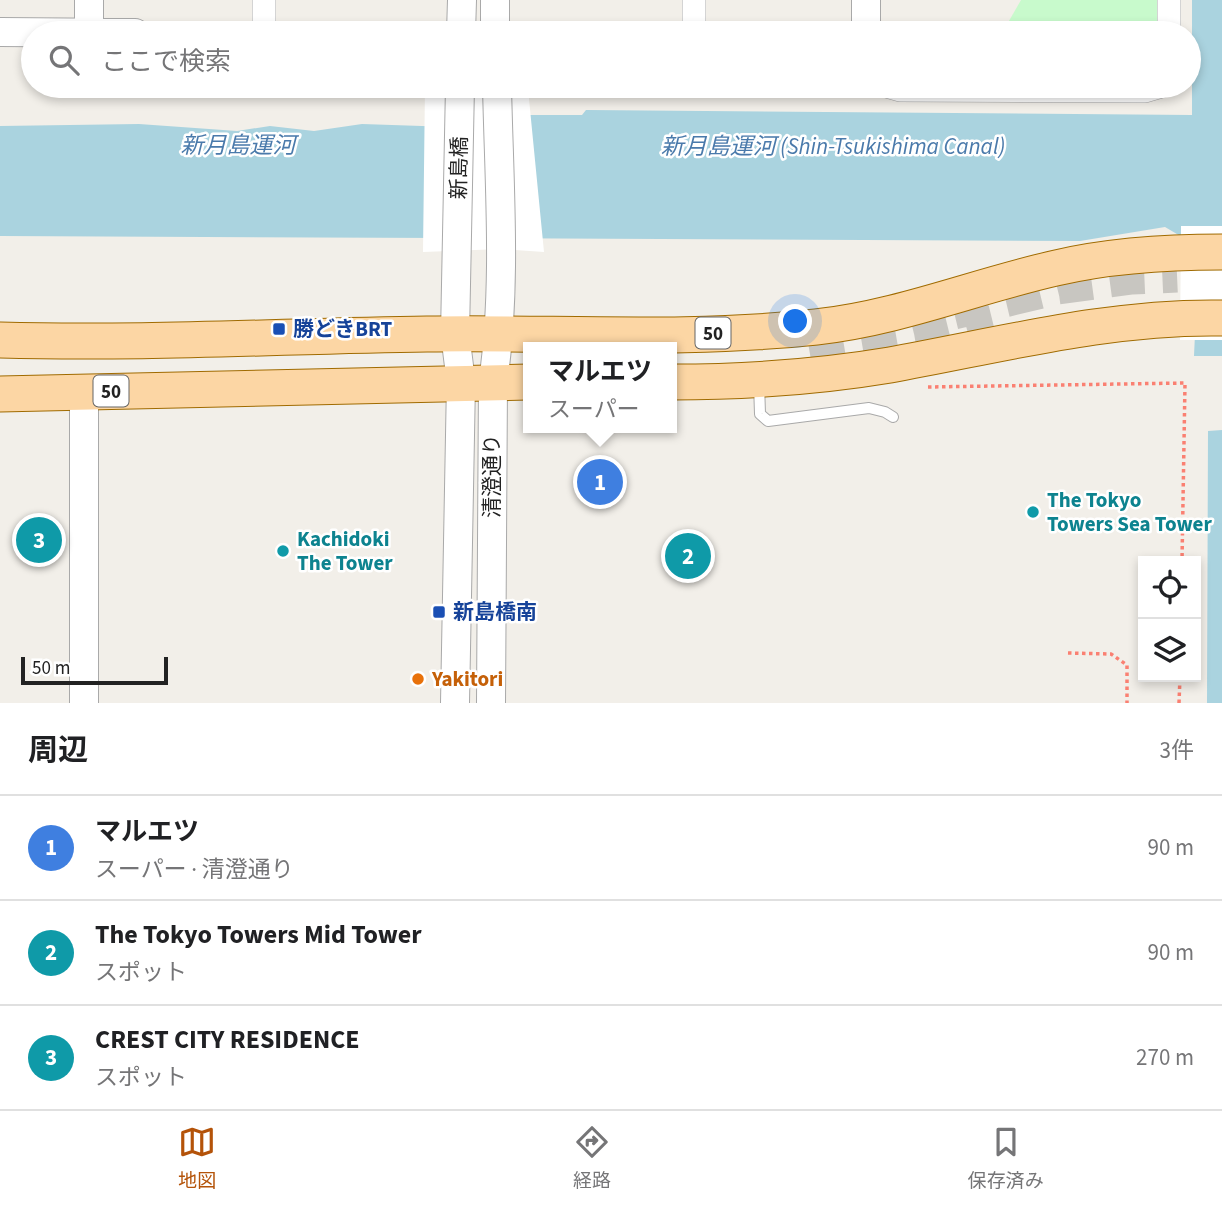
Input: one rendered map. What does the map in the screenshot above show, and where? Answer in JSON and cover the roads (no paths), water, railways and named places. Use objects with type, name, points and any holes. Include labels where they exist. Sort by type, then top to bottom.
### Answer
[{"type":"main road","name":"50","points":[[0,340],[99,343],[454,334],[721,333],[786,330],[819,327],[924,306],[1016,278],[1097,260],[1141,255],[1222,252]]},
{"type":"main road","points":[[1222,274],[1176,285],[1222,296]]},
{"type":"main road","points":[[0,318],[70,321],[99,343]]},
{"type":"main road","points":[[677,382],[923,373],[1052,332],[1138,320],[1222,318]]},
{"type":"main road","points":[[773,378],[795,367],[797,345],[786,330]]},
{"type":"main road","points":[[387,336],[399,354],[400,362],[387,384]]},
{"type":"main road","name":"50","points":[[0,394],[523,382]]},
{"type":"main road","points":[[0,403],[159,399],[221,389]]},
{"type":"street","points":[[89,0],[89,21]]},
{"type":"street","points":[[264,0],[264,21]]},
{"type":"street","points":[[461,21],[462,0]]},
{"type":"street","points":[[495,0],[495,21]]},
{"type":"street","points":[[694,0],[694,21]]},
{"type":"street","points":[[866,0],[866,21]]},
{"type":"street","points":[[1169,0],[1169,21]]},
{"type":"street","points":[[0,32],[21,32]]},
{"type":"street","name":"新島橋","points":[[458,251],[460,98]]},
{"type":"street","name":"新島橋","points":[[496,98],[500,249]]},
{"type":"street","name":"清澄通り","points":[[455,703],[477,382],[499,335],[500,249]]},
{"type":"street","name":"清澄通り","points":[[458,251],[454,334],[477,382],[491,703]]},
{"type":"street","points":[[84,399],[84,703]]},
{"type":"lane","points":[[773,378],[760,414],[768,421],[869,408],[893,417]]},
{"type":"water","points":[[1192,0],[1222,0],[1222,356],[1194,356],[1199,247],[1165,227],[1080,241],[0,236],[0,126],[139,124],[237,131],[270,126],[314,131],[362,124],[452,127],[494,115],[582,115],[586,110],[1192,115],[1192,98],[1201,98],[1201,21],[1192,21]]},
{"type":"water","points":[[1222,430],[1222,703],[1207,703],[1208,431]]},
{"type":"tunnel","points":[[954,312],[1058,287],[1132,277],[1177,275]]},
{"type":"tunnel","points":[[811,360],[916,342],[993,323]]},
{"type":"place","name":"勝どきBRT","points":[[279,329]]},
{"type":"place","name":"マルエツ","points":[[600,482]]},
{"type":"place","name":"The Tokyo Towers Sea Tower","points":[[1033,512]]},
{"type":"place","name":"CREST CITY RESIDENCE","points":[[39,540]]},
{"type":"place","name":"Kachidoki The Tower","points":[[283,551]]},
{"type":"place","name":"The Tokyo Towers Mid Tower","points":[[688,556]]},
{"type":"place","name":"新島橋南","points":[[439,612]]},
{"type":"place","name":"Yakitori","points":[[418,679]]},
{"type":"water label","name":"新月島運河","points":[[238,145]]},
{"type":"water label","name":"新月島運河 (Shin-Tsukishima Canal)","points":[[833,146]]}]
